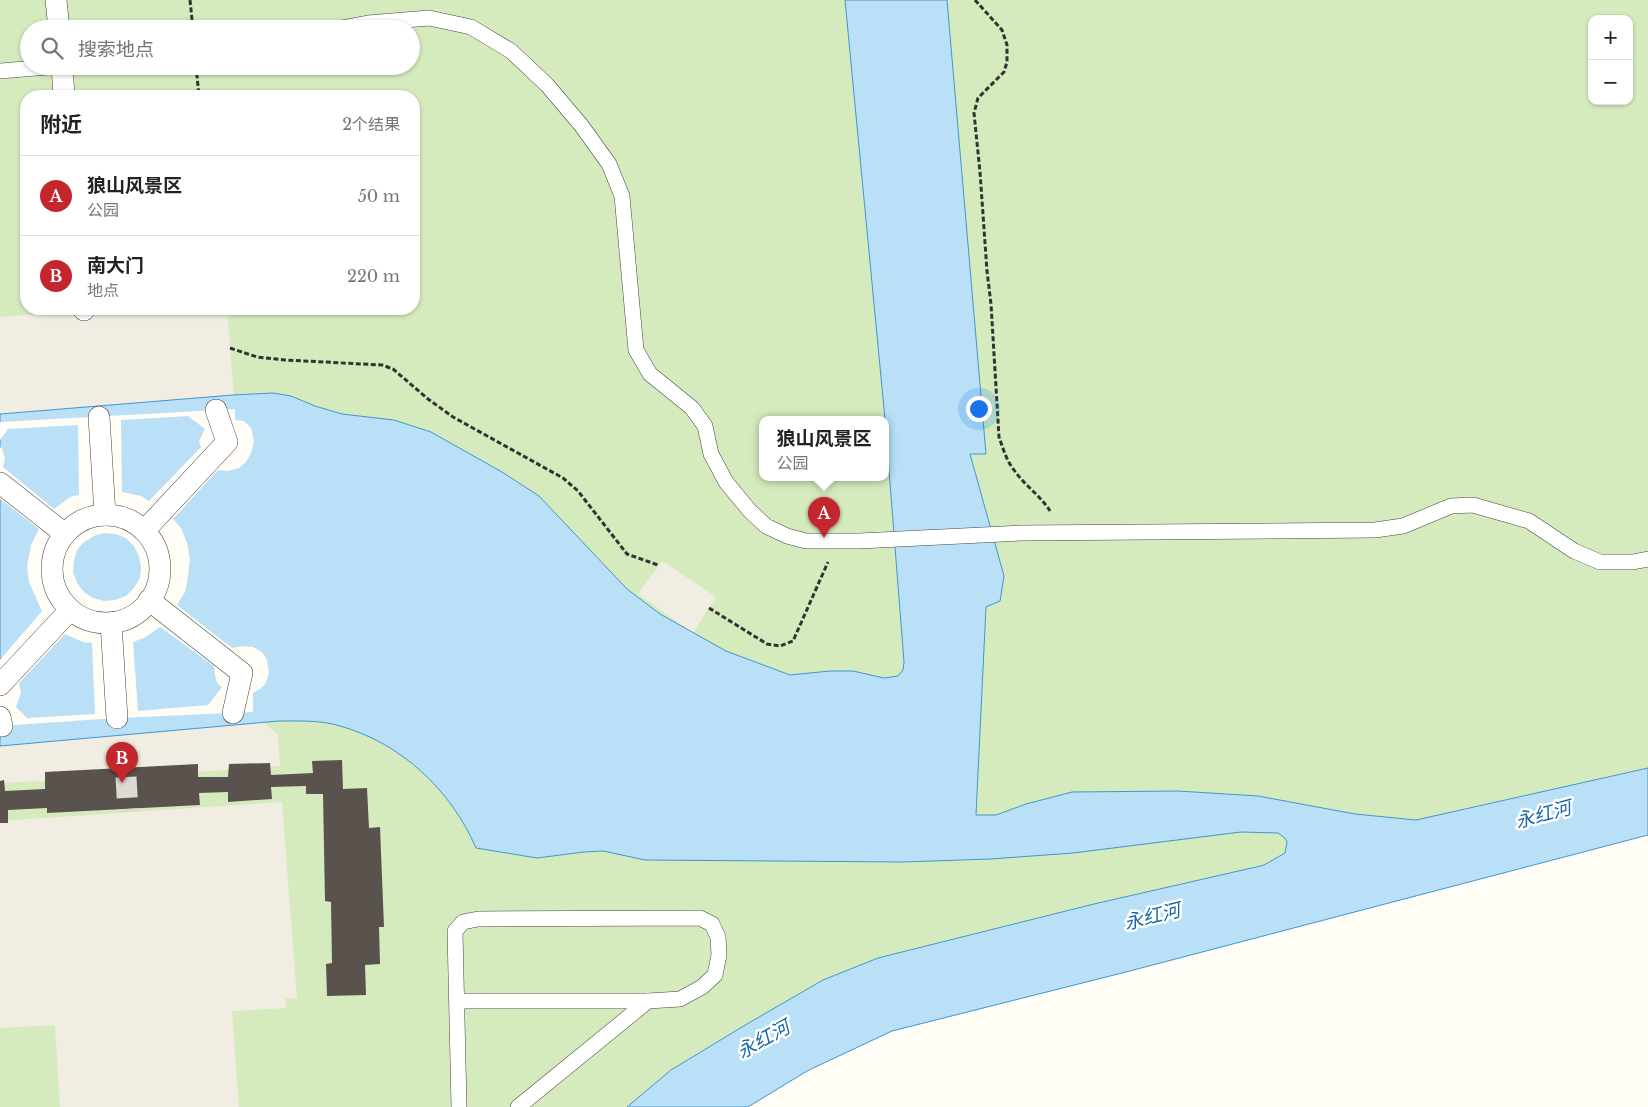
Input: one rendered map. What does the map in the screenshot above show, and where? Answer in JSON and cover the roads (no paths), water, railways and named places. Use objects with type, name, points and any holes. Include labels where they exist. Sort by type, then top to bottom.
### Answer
[{"type":"street","points":[[56,0],[58,20]]},
{"type":"street","points":[[62,75],[63,90]]},
{"type":"street","points":[[144,531],[227,442],[216,410]]},
{"type":"street","points":[[99,416],[105,516]]},
{"type":"street","points":[[0,482],[65,534]]},
{"type":"street","points":[[105,516],[120,516],[137,524],[151,538],[158,555],[160,574],[155,592],[144,608],[128,618],[111,622],[93,622],[77,615],[64,604],[56,590],[52,574],[53,556],[59,541],[70,528],[85,519],[105,516]]},
{"type":"street","points":[[149,600],[242,673],[232,713]]},
{"type":"street","points":[[0,685],[70,610]]},
{"type":"street","points":[[111,622],[117,718]]},
{"type":"lane","points":[[405,20],[429,18],[471,27],[511,51],[546,85],[581,125],[609,164],[622,196],[636,350],[650,374],[692,408],[704,426],[711,454],[726,482],[749,510],[766,526],[787,536],[806,541],[859,541],[1063,532],[1375,530],[1403,526],[1451,506],[1473,505],[1529,521],[1574,551],[1600,562],[1633,562],[1648,559]]},
{"type":"lane","points":[[0,71],[20,69]]},
{"type":"lane","points":[[457,1001],[648,1001],[680,999],[702,987],[715,975],[719,955],[718,937],[712,924],[700,918],[478,919],[463,922],[455,931],[459,1107]]},
{"type":"lane","points":[[518,1107],[648,1001]]},
{"type":"water","name":"永红河","points":[[845,0],[947,0],[986,454],[970,454],[1004,576],[1000,601],[986,607],[976,815],[996,815],[1026,804],[1072,792],[1178,791],[1258,796],[1355,814],[1416,820],[1648,768],[1648,835],[1126,972],[892,1031],[807,1071],[748,1107],[627,1107],[671,1070],[823,980],[878,958],[1094,904],[1264,865],[1285,853],[1287,842],[1278,833],[1241,832],[1073,853],[991,859],[903,862],[645,860],[603,851],[537,858],[476,848],[453,807],[422,772],[383,744],[333,724],[310,721],[279,721],[0,746],[0,414],[273,393],[291,396],[342,414],[394,420],[431,432],[502,472],[539,496],[627,589],[660,614],[726,651],[790,675],[853,671],[884,678],[898,676],[903,670],[904,662],[889,470],[889,416],[885,416]]},
{"type":"tunnel","points":[[126,777],[128,812]]},
{"type":"place","name":"狼山风景区","points":[[824,538]]},
{"type":"place","name":"南大门","points":[[122,783]]}]
